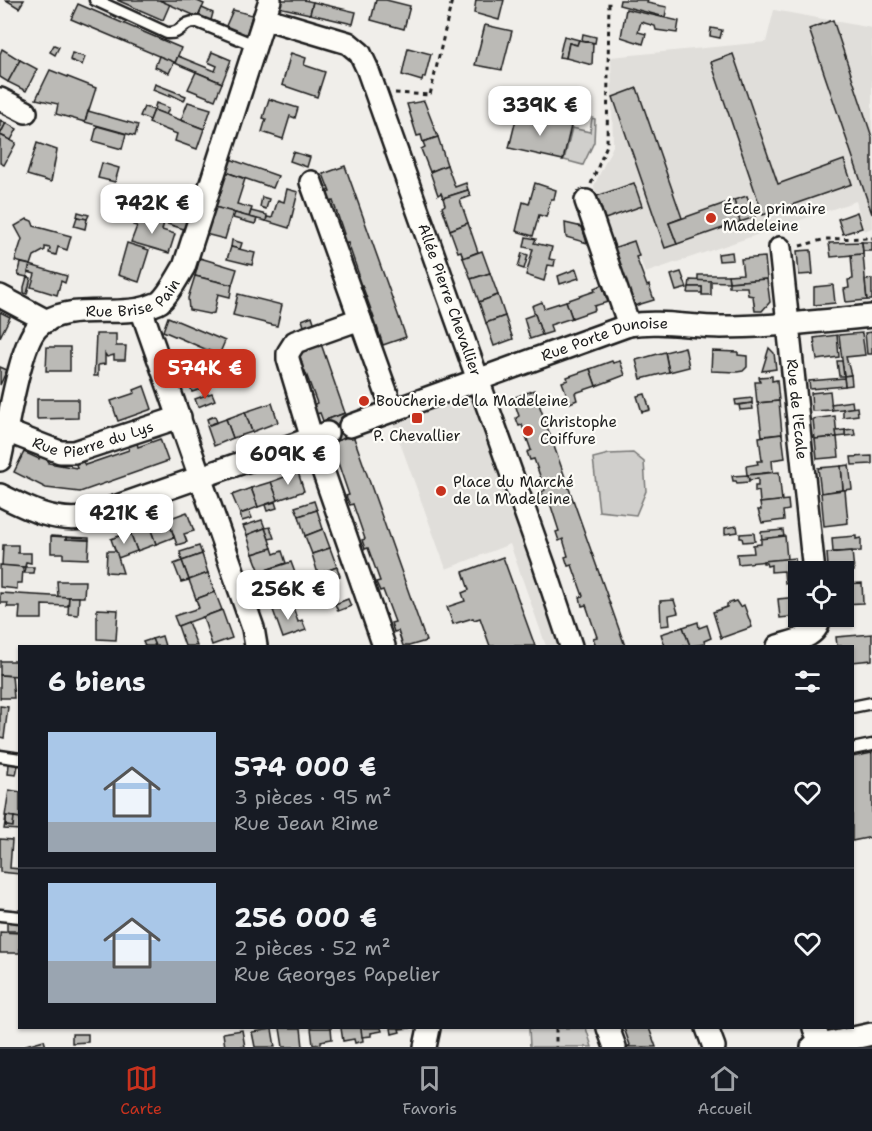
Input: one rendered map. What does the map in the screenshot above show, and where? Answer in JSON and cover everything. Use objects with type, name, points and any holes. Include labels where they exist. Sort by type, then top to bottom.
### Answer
[{"type":"street","name":"Rue Brise Pain","points":[[47,321],[64,314],[141,309],[160,302],[184,267],[267,9]]},
{"type":"street","name":"Allée Pierre Chevallier","points":[[267,9],[348,43],[360,53],[368,68],[571,645]]},
{"type":"street","points":[[0,99],[26,112]]},
{"type":"street","points":[[311,182],[393,411]]},
{"type":"street","points":[[586,201],[629,325]]},
{"type":"street","name":"Rue de l'Ecale","points":[[780,248],[813,561]]},
{"type":"street","points":[[0,296],[47,321],[37,329],[28,344],[0,460]]},
{"type":"street","points":[[141,309],[253,628],[256,645]]},
{"type":"street","name":"Rue Porte Dunoise","points":[[350,426],[629,325],[643,323],[719,327],[788,325],[872,316]]},
{"type":"street","points":[[360,319],[295,342],[288,353],[288,366],[320,436],[384,645]]},
{"type":"street","name":"Rue Pierre du Lys","points":[[6,431],[60,452],[74,452],[180,417]]},
{"type":"street","points":[[0,495],[42,514],[73,519],[93,515],[320,436]]},
{"type":"street","points":[[780,645],[812,634],[817,627]]},
{"type":"street","points":[[425,1047],[429,1029]]},
{"type":"street","points":[[608,1029],[615,1047]]},
{"type":"street","points":[[707,1029],[714,1047]]},
{"type":"street","points":[[816,1040],[872,1034]]},
{"type":"lane","points":[[95,0],[167,33],[176,34],[184,24],[198,22],[247,42]]},
{"type":"lane","points":[[854,707],[872,703]]},
{"type":"lane","points":[[854,748],[872,745]]},
{"type":"lane","points":[[0,756],[18,759]]},
{"type":"lane","points":[[0,915],[18,917]]},
{"type":"path","points":[[387,92],[430,95],[452,0]]},
{"type":"path","points":[[586,201],[591,182],[607,145],[609,0]]},
{"type":"path","points":[[780,248],[798,247],[826,239],[872,238]]},
{"type":"path","points":[[556,1029],[556,1047]]},
{"type":"shaded area","points":[[774,10],[872,28],[872,228],[864,231],[856,201],[645,273],[634,241],[613,248],[594,186],[613,146],[611,57],[766,42]]},
{"type":"shaded area","points":[[592,118],[595,119],[594,142],[583,165],[564,160],[572,128],[590,132]]},
{"type":"shaded area","points":[[488,384],[578,645],[546,645],[510,544],[446,569],[391,418]]},
{"type":"shaded area","points":[[633,453],[644,462],[646,491],[636,515],[599,511],[593,458],[609,454]]},
{"type":"shaded area","points":[[529,1029],[586,1029],[592,1047],[530,1047]]},
{"type":"building","points":[[6,0],[24,0],[19,8]]},
{"type":"building","points":[[117,0],[159,0],[170,4],[163,20]]},
{"type":"building","points":[[159,0],[195,0],[204,4],[198,17]]},
{"type":"building","points":[[280,0],[313,2],[310,14],[278,7]]},
{"type":"building","points":[[376,0],[410,6],[404,29],[371,20]]},
{"type":"building","points":[[476,0],[504,0],[499,20],[474,13]]},
{"type":"building","points":[[620,0],[648,0],[647,3],[667,7],[665,17],[619,5]]},
{"type":"building","points":[[313,2],[356,12],[353,24],[310,14]]},
{"type":"building","points":[[78,4],[181,48],[175,63],[71,19]]},
{"type":"building","points":[[202,8],[213,13],[211,20],[221,24],[220,26],[198,17]]},
{"type":"building","points":[[626,9],[679,21],[677,33],[656,30],[655,26],[641,22],[638,32],[646,34],[643,44],[621,37]]},
{"type":"building","points":[[233,10],[252,15],[246,37],[225,28]]},
{"type":"building","points":[[833,20],[872,137],[872,214],[809,29]]},
{"type":"building","points":[[485,25],[512,31],[502,70],[475,65]]},
{"type":"building","points":[[711,28],[722,30],[720,38],[710,36]]},
{"type":"building","points":[[583,34],[596,37],[595,43],[582,40]]},
{"type":"building","points":[[564,36],[579,40],[577,45],[569,43],[566,58],[559,57]]},
{"type":"building","points":[[579,40],[593,43],[592,65],[566,58],[569,43],[577,45]]},
{"type":"building","points":[[54,45],[59,47],[55,55],[50,52]]},
{"type":"building","points":[[408,48],[431,54],[422,81],[402,75]]},
{"type":"building","points":[[2,49],[20,60],[8,82],[0,77]]},
{"type":"building","points":[[212,52],[231,60],[222,83],[175,63],[178,56],[215,71],[217,66],[208,62]]},
{"type":"building","points":[[72,53],[85,57],[82,65],[70,60]]},
{"type":"building","points":[[291,53],[306,58],[304,65],[325,72],[317,97],[282,85]]},
{"type":"building","points":[[733,54],[778,184],[844,160],[852,184],[763,215],[711,62]]},
{"type":"building","points":[[159,56],[174,62],[169,73],[155,67]]},
{"type":"building","points":[[20,60],[37,69],[26,91],[8,82]]},
{"type":"building","points":[[50,70],[96,88],[85,122],[56,114],[58,104],[36,99]]},
{"type":"building","points":[[196,72],[222,83],[215,100],[188,89]]},
{"type":"building","points":[[155,84],[186,96],[184,101],[170,94],[170,97],[153,90]]},
{"type":"building","points":[[637,88],[682,218],[669,223],[677,244],[665,248],[613,97]]},
{"type":"building","points":[[269,99],[298,108],[295,118],[290,116],[283,139],[262,132],[266,119],[263,118]]},
{"type":"building","points":[[424,101],[438,137],[423,142],[421,135],[417,136],[407,104]]},
{"type":"building","points":[[188,102],[211,109],[204,129],[181,120]]},
{"type":"building","points":[[156,103],[169,108],[166,115],[154,110]]},
{"type":"building","points":[[144,107],[154,110],[150,120],[140,116]]},
{"type":"building","points":[[154,110],[204,129],[197,149],[175,141],[177,134],[149,123]]},
{"type":"building","points":[[88,111],[138,125],[135,136],[85,122]]},
{"type":"building","points":[[517,115],[571,126],[563,160],[509,148]]},
{"type":"building","points":[[0,120],[6,123],[0,134]]},
{"type":"building","points":[[6,123],[17,129],[11,140],[0,135]]},
{"type":"building","points":[[97,126],[126,134],[122,149],[93,141]]},
{"type":"building","points":[[0,135],[16,143],[4,165],[0,163]]},
{"type":"building","points":[[438,137],[447,165],[430,172],[421,149],[425,147],[423,142]]},
{"type":"building","points":[[37,143],[57,150],[51,182],[27,175]]},
{"type":"building","points":[[293,152],[310,157],[307,167],[290,161]]},
{"type":"building","points":[[230,159],[278,176],[273,188],[226,172]]},
{"type":"building","points":[[102,163],[119,168],[115,182],[98,178]]},
{"type":"building","points":[[447,165],[455,187],[466,183],[468,190],[443,198],[441,193],[438,195],[430,172]]},
{"type":"building","points":[[345,166],[406,337],[383,345],[377,327],[374,328],[371,319],[374,318],[362,285],[359,286],[356,276],[359,275],[348,243],[344,244],[341,235],[344,234],[333,201],[330,202],[326,193],[330,192],[323,174]]},
{"type":"building","points":[[226,172],[245,179],[237,204],[252,208],[249,217],[211,206]]},
{"type":"building","points":[[535,183],[556,190],[546,217],[539,215],[533,236],[516,231],[523,202],[529,204]]},
{"type":"building","points":[[634,183],[642,206],[605,219],[597,196]]},
{"type":"building","points":[[287,189],[298,192],[289,228],[266,221],[267,217],[272,218],[278,200],[284,202]]},
{"type":"building","points":[[468,190],[471,196],[460,200],[468,223],[450,230],[442,207],[445,205],[443,198]]},
{"type":"building","points":[[158,192],[193,202],[184,229],[164,223],[167,213],[153,209]]},
{"type":"building","points":[[747,196],[755,217],[740,222],[734,200]]},
{"type":"building","points":[[262,197],[269,199],[266,209],[260,207]]},
{"type":"building","points":[[734,200],[740,222],[677,244],[669,223]]},
{"type":"building","points":[[211,206],[233,212],[225,239],[205,234]]},
{"type":"building","points":[[251,211],[267,215],[266,221],[249,217]]},
{"type":"building","points":[[78,212],[89,215],[87,219],[77,217]]},
{"type":"building","points":[[857,212],[862,228],[843,234],[838,219]]},
{"type":"building","points":[[235,213],[257,219],[255,224],[233,218]]},
{"type":"building","points":[[136,215],[164,223],[162,230],[175,234],[169,253],[131,242],[137,226],[133,225]]},
{"type":"building","points":[[77,217],[87,219],[85,229],[74,226]]},
{"type":"building","points":[[27,219],[32,221],[34,226],[71,236],[67,250],[58,247],[56,255],[49,253],[50,248],[45,247],[45,250],[34,256],[31,265],[15,261],[22,239],[15,226]]},
{"type":"building","points":[[468,223],[478,252],[463,258],[461,251],[458,252],[450,230]]},
{"type":"building","points":[[565,223],[582,227],[587,243],[566,237]]},
{"type":"building","points":[[526,237],[536,239],[534,243],[552,247],[549,259],[555,260],[554,266],[548,265],[544,281],[526,275],[533,249],[524,247]]},
{"type":"building","points":[[232,240],[242,243],[240,249],[231,247]]},
{"type":"building","points":[[634,241],[639,256],[636,257],[654,300],[634,306],[613,248]]},
{"type":"building","points":[[862,242],[863,254],[831,257],[829,243]]},
{"type":"building","points":[[862,242],[872,242],[872,251],[863,251]]},
{"type":"building","points":[[127,243],[149,250],[139,282],[118,275]]},
{"type":"building","points":[[231,247],[255,253],[252,265],[227,259]]},
{"type":"building","points":[[811,250],[813,274],[799,275],[797,251]]},
{"type":"building","points":[[482,251],[490,273],[471,279],[463,258]]},
{"type":"building","points":[[732,252],[733,260],[719,261],[718,254]]},
{"type":"building","points":[[522,253],[528,255],[524,269],[518,267]]},
{"type":"building","points":[[863,254],[867,300],[846,302],[844,289],[849,288],[848,280],[853,279],[851,255]]},
{"type":"building","points":[[765,257],[767,279],[729,282],[728,275],[743,274],[741,259]]},
{"type":"building","points":[[200,258],[237,269],[232,285],[195,276]]},
{"type":"building","points":[[21,263],[30,265],[27,277],[18,275]]},
{"type":"building","points":[[30,265],[67,276],[65,283],[61,281],[57,295],[31,287],[35,274],[28,272]]},
{"type":"building","points":[[576,269],[579,278],[560,284],[558,276]]},
{"type":"building","points":[[681,272],[687,288],[676,291],[671,275]]},
{"type":"building","points":[[490,273],[498,295],[479,302],[471,279]]},
{"type":"building","points":[[698,275],[728,275],[729,282],[698,281]]},
{"type":"building","points":[[195,276],[232,285],[230,297],[218,294],[214,313],[189,310],[188,298]]},
{"type":"building","points":[[27,277],[31,278],[27,294],[24,293],[24,287]]},
{"type":"building","points":[[767,279],[770,302],[762,311],[755,311],[753,296],[748,295],[747,287],[729,287],[729,282]]},
{"type":"building","points":[[872,279],[872,300],[867,300],[865,280]]},
{"type":"building","points":[[690,280],[711,281],[711,295],[702,295],[702,287],[689,287]]},
{"type":"building","points":[[602,285],[608,302],[594,306],[595,310],[572,318],[566,301],[595,291],[594,288]]},
{"type":"building","points":[[833,285],[835,303],[814,305],[814,287]]},
{"type":"building","points":[[689,287],[702,287],[702,293],[688,293]]},
{"type":"building","points":[[238,294],[282,305],[277,326],[233,315]]},
{"type":"building","points":[[498,295],[505,316],[486,323],[479,302]]},
{"type":"building","points":[[566,301],[572,318],[550,325],[552,332],[542,335],[532,306],[542,302],[544,308]]},
{"type":"building","points":[[0,312],[10,317],[0,337]]},
{"type":"building","points":[[535,314],[542,335],[530,339],[524,318]]},
{"type":"building","points":[[312,316],[316,328],[306,332],[302,320]]},
{"type":"building","points":[[505,316],[513,339],[494,346],[486,323]]},
{"type":"building","points":[[168,317],[225,341],[219,355],[163,331]]},
{"type":"building","points":[[872,332],[872,354],[867,354],[865,333]]},
{"type":"building","points":[[862,333],[865,355],[846,357],[851,375],[844,376],[839,335]]},
{"type":"building","points":[[96,334],[116,334],[116,346],[126,346],[125,360],[114,360],[114,355],[107,357],[105,354],[105,364],[98,365],[98,376],[94,376]]},
{"type":"building","points":[[837,335],[839,357],[817,360],[814,338]]},
{"type":"building","points":[[319,338],[345,413],[323,421],[320,413],[316,414],[313,405],[317,403],[305,371],[302,372],[299,364],[302,362],[296,346]]},
{"type":"building","points":[[47,347],[70,347],[70,371],[46,371]]},
{"type":"building","points":[[685,347],[689,367],[669,372],[665,352]]},
{"type":"building","points":[[769,348],[774,353],[776,369],[762,371]]},
{"type":"building","points":[[712,351],[738,352],[738,355],[747,356],[747,367],[737,372],[711,371]]},
{"type":"building","points":[[665,352],[669,372],[641,379],[636,360]]},
{"type":"building","points":[[195,356],[205,388],[192,392],[182,360]]},
{"type":"building","points":[[612,361],[613,363],[620,361],[625,375],[596,386],[590,369]]},
{"type":"building","points":[[837,361],[842,361],[844,376],[839,376]]},
{"type":"building","points":[[0,367],[7,370],[0,385]]},
{"type":"building","points":[[590,369],[596,386],[575,393],[577,400],[570,403],[562,382],[568,380],[567,377]]},
{"type":"building","points":[[851,375],[852,385],[845,386],[844,376]]},
{"type":"building","points":[[772,376],[772,381],[777,380],[779,401],[757,403],[755,382],[760,382],[759,377]]},
{"type":"building","points":[[844,378],[845,386],[810,389],[809,381]]},
{"type":"building","points":[[144,386],[152,409],[118,421],[111,401],[135,393],[134,390]]},
{"type":"building","points":[[534,390],[625,645],[596,645],[593,638],[597,637],[586,605],[582,606],[580,597],[583,596],[572,565],[568,566],[565,557],[568,556],[563,539],[559,541],[556,532],[559,531],[549,500],[545,501],[542,492],[545,490],[534,459],[530,460],[527,452],[531,450],[522,425],[519,426],[516,418],[519,416],[513,398]]},
{"type":"building","points":[[830,391],[832,410],[812,411],[811,393]]},
{"type":"building","points":[[212,393],[215,400],[198,407],[195,399]]},
{"type":"building","points":[[645,394],[650,410],[642,412],[637,396]]},
{"type":"building","points":[[752,398],[752,403],[736,405],[735,400]]},
{"type":"building","points":[[37,399],[78,399],[78,418],[37,419]]},
{"type":"building","points":[[779,401],[782,434],[762,436],[758,403]]},
{"type":"building","points":[[852,401],[853,408],[832,410],[831,404]]},
{"type":"building","points":[[272,403],[278,422],[252,432],[245,412]]},
{"type":"building","points":[[752,403],[753,409],[740,410],[739,405]]},
{"type":"building","points":[[857,407],[858,415],[843,417],[843,409]]},
{"type":"building","points":[[245,412],[252,432],[233,438],[226,419]]},
{"type":"building","points":[[345,413],[353,435],[331,443],[323,421]]},
{"type":"building","points":[[215,416],[217,422],[209,425],[207,419]]},
{"type":"building","points":[[835,416],[837,437],[815,439],[813,419]]},
{"type":"building","points":[[226,419],[233,438],[214,446],[207,426]]},
{"type":"building","points":[[854,429],[855,435],[845,436],[845,430]]},
{"type":"building","points":[[845,430],[845,436],[837,437],[836,431]]},
{"type":"building","points":[[782,434],[785,458],[772,460],[773,472],[747,475],[746,466],[762,461],[759,437]]},
{"type":"building","points":[[353,435],[426,641],[403,645],[398,631],[394,632],[391,623],[395,622],[383,590],[380,591],[376,582],[380,581],[368,548],[365,549],[362,540],[365,539],[353,504],[350,505],[346,496],[349,495],[337,460],[334,461],[331,453],[334,452],[331,443]]},
{"type":"building","points":[[837,437],[839,457],[817,459],[815,439]]},
{"type":"building","points":[[160,439],[168,461],[80,492],[46,488],[14,472],[24,452],[39,459],[40,455],[49,459],[48,463],[77,468],[76,464],[83,462],[85,465],[129,450],[128,447],[137,443],[138,447]]},
{"type":"building","points":[[872,456],[872,464],[852,465],[851,457]]},
{"type":"building","points":[[849,465],[852,489],[843,490],[841,466]]},
{"type":"building","points":[[841,466],[843,490],[821,493],[818,468]]},
{"type":"building","points":[[298,472],[304,491],[278,500],[271,482]]},
{"type":"building","points":[[779,472],[782,501],[760,503],[759,491],[755,492],[758,479],[749,480],[748,475]]},
{"type":"building","points":[[748,475],[749,482],[733,481],[732,476]]},
{"type":"building","points":[[271,482],[278,500],[258,507],[251,488]]},
{"type":"building","points":[[251,488],[258,507],[240,514],[232,495]]},
{"type":"building","points":[[845,490],[848,523],[824,526],[821,493]]},
{"type":"building","points":[[788,500],[789,510],[783,511],[784,520],[762,523],[758,510],[761,510],[760,503]]},
{"type":"building","points":[[314,501],[317,510],[299,516],[295,507]]},
{"type":"building","points":[[275,502],[277,508],[267,511],[265,505]]},
{"type":"building","points":[[317,510],[323,529],[305,536],[299,516]]},
{"type":"building","points":[[249,511],[252,518],[242,521],[240,514]]},
{"type":"building","points":[[187,512],[194,531],[184,534],[187,542],[177,545],[168,519]]},
{"type":"building","points":[[168,519],[174,537],[156,544],[149,525]]},
{"type":"building","points":[[262,520],[265,528],[247,535],[243,526]]},
{"type":"building","points":[[149,525],[156,544],[137,551],[130,532]]},
{"type":"building","points":[[737,526],[738,532],[725,534],[725,528]]},
{"type":"building","points":[[270,527],[274,538],[269,539],[265,528]]},
{"type":"building","points":[[265,528],[272,548],[253,554],[247,535]]},
{"type":"building","points":[[323,529],[330,548],[312,554],[305,536]]},
{"type":"building","points":[[783,530],[784,537],[762,539],[761,532]]},
{"type":"building","points":[[130,532],[137,551],[118,558],[111,539]]},
{"type":"building","points":[[754,533],[755,541],[743,542],[740,538],[740,534]]},
{"type":"building","points":[[51,536],[89,540],[88,559],[63,558],[63,553],[51,553]]},
{"type":"building","points":[[785,536],[787,559],[738,564],[737,554],[754,553],[753,545],[761,544],[761,539]]},
{"type":"building","points":[[856,536],[856,539],[861,538],[861,551],[833,552],[832,538]]},
{"type":"building","points":[[66,537],[89,538],[89,540],[66,539]]},
{"type":"building","points":[[3,545],[18,545],[18,553],[31,553],[31,563],[26,562],[25,567],[2,566]]},
{"type":"building","points":[[199,546],[202,554],[182,561],[180,552]]},
{"type":"building","points":[[272,548],[274,554],[282,551],[286,563],[260,572],[253,554]]},
{"type":"building","points":[[330,548],[337,567],[318,574],[312,554]]},
{"type":"building","points":[[107,551],[116,551],[123,573],[106,572]]},
{"type":"building","points":[[852,551],[853,561],[828,561],[827,553]]},
{"type":"building","points":[[202,554],[208,573],[189,580],[182,561]]},
{"type":"building","points":[[503,557],[535,645],[490,645],[480,618],[453,624],[447,607],[465,601],[462,593],[469,590],[463,572]]},
{"type":"building","points":[[795,558],[795,561],[788,561],[788,583],[785,583],[784,571],[771,572],[771,565],[767,566],[763,561]]},
{"type":"building","points":[[182,561],[189,580],[181,582],[174,564]]},
{"type":"building","points":[[291,562],[298,581],[267,592],[260,572]]},
{"type":"building","points":[[0,565],[23,567],[22,583],[17,583],[17,589],[0,587]]},
{"type":"building","points":[[25,567],[34,567],[33,573],[24,573]]},
{"type":"building","points":[[337,567],[340,576],[321,582],[318,574]]},
{"type":"building","points":[[208,573],[215,592],[196,599],[189,580]]},
{"type":"building","points":[[57,581],[85,581],[84,597],[58,597]]},
{"type":"building","points":[[854,583],[862,583],[863,603],[854,603]]},
{"type":"building","points":[[286,585],[292,604],[273,610],[267,592]]},
{"type":"building","points":[[215,592],[222,610],[178,626],[174,616],[199,608],[196,599]]},
{"type":"building","points":[[0,593],[69,597],[68,606],[42,605],[42,619],[19,619],[20,607],[7,607],[8,603],[0,603]]},
{"type":"building","points":[[69,597],[79,597],[78,615],[68,614]]},
{"type":"building","points":[[788,598],[788,617],[780,618],[778,599]]},
{"type":"building","points":[[348,599],[351,606],[338,611],[335,604]]},
{"type":"building","points":[[674,600],[678,613],[669,615],[670,625],[661,626],[660,601]]},
{"type":"building","points":[[736,601],[740,607],[744,605],[752,627],[721,638],[713,612]]},
{"type":"building","points":[[292,604],[298,622],[302,620],[306,630],[283,638],[273,610]]},
{"type":"building","points":[[97,609],[118,610],[116,640],[97,639]]},
{"type":"building","points":[[222,610],[232,638],[212,645],[203,617]]},
{"type":"building","points":[[188,622],[197,645],[185,645],[178,626]]},
{"type":"building","points":[[698,622],[699,628],[707,625],[711,638],[704,641],[705,644],[690,645],[683,627]]},
{"type":"building","points":[[683,627],[690,645],[665,645],[661,634]]},
{"type":"building","points":[[872,634],[872,660],[854,662],[854,645],[837,645],[836,637]]},
{"type":"building","points":[[162,636],[165,645],[155,645],[152,639]]},
{"type":"building","points":[[152,639],[155,645],[144,645],[143,642]]},
{"type":"building","points":[[0,661],[18,661],[18,676],[0,675]]},
{"type":"building","points":[[0,675],[12,676],[14,698],[0,698]]},
{"type":"building","points":[[0,706],[8,707],[4,738],[0,737]]},
{"type":"building","points":[[872,753],[872,837],[854,841],[854,757]]},
{"type":"building","points":[[9,764],[18,765],[16,775],[8,774]]},
{"type":"building","points":[[9,790],[18,792],[18,818],[5,816]]},
{"type":"building","points":[[6,816],[14,817],[13,827],[6,826]]},
{"type":"building","points":[[6,816],[6,826],[13,827],[14,817],[18,818],[18,830],[4,829]]},
{"type":"building","points":[[0,839],[12,840],[10,868],[18,869],[18,874],[0,872]]},
{"type":"building","points":[[7,922],[18,923],[18,931],[7,931]]},
{"type":"building","points":[[0,932],[18,933],[18,953],[0,953]]},
{"type":"building","points":[[272,1029],[275,1047],[255,1047],[252,1032]]},
{"type":"building","points":[[280,1029],[301,1029],[303,1047],[283,1047]]},
{"type":"building","points":[[311,1029],[331,1029],[332,1039],[313,1045]]},
{"type":"building","points":[[341,1029],[361,1029],[363,1041],[355,1043],[354,1039],[343,1041]]},
{"type":"building","points":[[361,1029],[381,1029],[382,1031],[371,1033],[371,1036],[362,1037]]},
{"type":"building","points":[[391,1029],[399,1029],[400,1032],[392,1034]]},
{"type":"building","points":[[624,1029],[649,1029],[656,1047],[627,1047],[630,1045]]},
{"type":"building","points":[[242,1030],[245,1047],[225,1047],[223,1033]]},
{"type":"building","points":[[72,1034],[88,1034],[88,1042],[72,1043]]},
{"type":"building","points":[[44,1040],[46,1047],[27,1047],[26,1045]]},
{"type":"place","name":"École primaire Madeleine","points":[[711,218]]},
{"type":"place","name":"Boucherie de la Madeleine","points":[[364,401]]},
{"type":"place","name":"P. Chevallier","points":[[417,418]]},
{"type":"place","name":"Christophe Coiffure","points":[[528,431]]},
{"type":"place","name":"Place du Marché de la Madeleine","points":[[441,491]]}]
